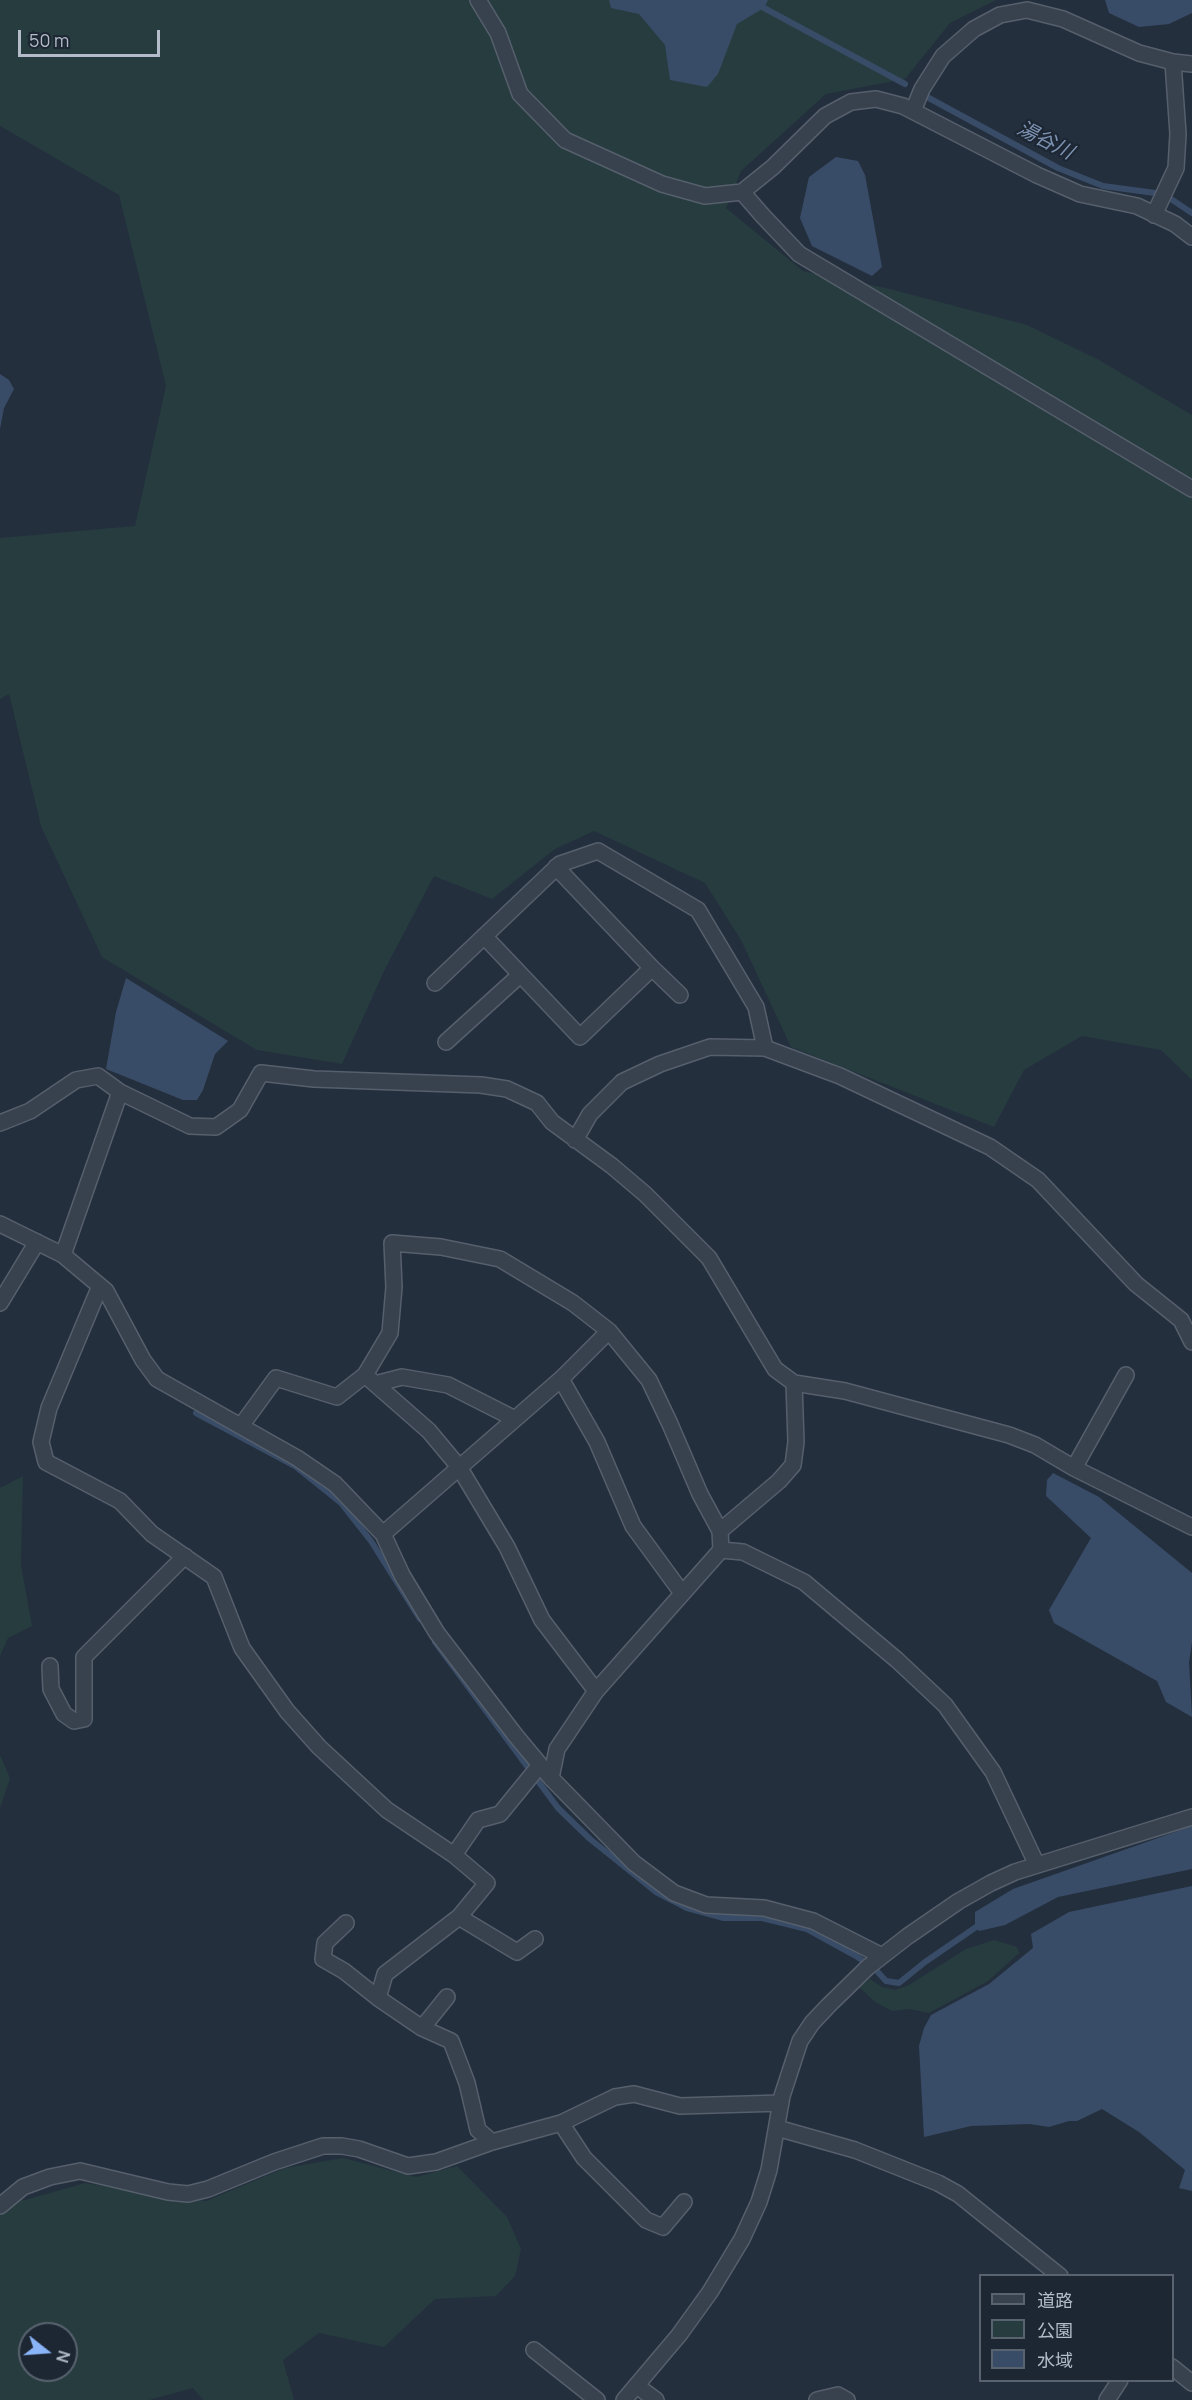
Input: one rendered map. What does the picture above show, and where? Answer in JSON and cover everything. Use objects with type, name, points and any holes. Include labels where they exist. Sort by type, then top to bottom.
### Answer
[{"type":"street","points":[[478,0],[498,33],[520,93],[565,140],[662,184],[705,196],[742,192],[773,167],[825,116],[851,102],[876,99],[903,106],[1037,175],[1080,194],[1137,206],[1175,224],[1192,237]]},
{"type":"street","points":[[913,111],[922,89],[943,56],[966,35],[974,28],[1000,15],[1027,10],[1063,19],[1139,53],[1173,62],[1192,64]]},
{"type":"street","points":[[1154,215],[1176,168],[1178,134],[1173,62]]},
{"type":"street","points":[[742,192],[799,254],[1192,489]]},
{"type":"street","points":[[435,983],[556,867],[598,851],[698,910],[756,1007],[765,1048]]},
{"type":"street","points":[[556,867],[680,995]]},
{"type":"street","points":[[484,936],[580,1037],[652,968]]},
{"type":"street","points":[[446,1042],[520,975]]},
{"type":"street","points":[[575,1140],[590,1114],[622,1082],[660,1064],[710,1047],[765,1048],[840,1076],[990,1147],[1038,1180],[1136,1284],[1181,1320],[1192,1342]]},
{"type":"street","points":[[0,1123],[30,1111],[76,1080],[98,1076],[120,1092],[190,1126],[216,1127],[240,1110],[261,1073],[314,1079],[481,1085],[522,1094],[537,1103],[552,1122],[612,1166],[645,1194],[709,1258],[776,1369],[794,1383],[845,1391],[1009,1435],[1035,1445],[1074,1468],[1192,1527]]},
{"type":"street","points":[[63,1255],[120,1092]]},
{"type":"street","points":[[0,1224],[63,1255],[106,1291],[142,1360],[157,1379],[297,1458],[335,1484],[383,1534],[402,1575],[436,1633],[540,1765],[634,1863],[674,1893],[706,1905],[764,1908],[813,1921],[882,1956]]},
{"type":"street","points":[[0,1303],[37,1242]]},
{"type":"street","points":[[370,1379],[390,1333],[394,1287],[392,1243],[441,1247],[500,1259],[573,1303],[609,1331],[649,1380],[700,1494],[720,1532],[721,1550],[597,1691],[557,1749],[551,1778]]},
{"type":"street","points":[[100,1286],[49,1408],[41,1442],[46,1462],[120,1501],[152,1534],[213,1577],[242,1648],[287,1711],[319,1747],[387,1810],[454,1855],[487,1883],[459,1917],[385,1974],[378,1998]]},
{"type":"street","points":[[383,1534],[561,1379],[609,1331]]},
{"type":"street","points":[[1074,1468],[1126,1375]]},
{"type":"street","points":[[241,1426],[276,1378],[337,1397],[370,1379],[402,1377],[448,1385],[515,1419]]},
{"type":"street","points":[[370,1379],[429,1431],[459,1467],[507,1547],[542,1620],[597,1691]]},
{"type":"street","points":[[561,1379],[597,1442],[633,1526],[682,1593]]},
{"type":"street","points":[[720,1532],[779,1481],[793,1465],[796,1442],[794,1383]]},
{"type":"street","points":[[721,1550],[743,1552],[804,1582],[897,1660],[945,1705],[993,1772],[1037,1865]]},
{"type":"street","points":[[50,1666],[51,1689],[64,1714],[74,1721],[84,1719],[84,1657],[185,1556]]},
{"type":"street","points":[[454,1855],[478,1820],[500,1814],[540,1765]]},
{"type":"street","points":[[624,2400],[680,2335],[710,2292],[741,2239],[759,2202],[781,2103],[800,2041],[812,2023],[882,1956],[959,1901],[991,1883],[1037,1865],[1192,1816]]},
{"type":"street","points":[[459,1917],[517,1952],[535,1939]]},
{"type":"street","points":[[346,1923],[324,1943],[323,1959],[344,1971],[422,2028],[451,2041],[467,2083],[478,2130],[492,2142]]},
{"type":"street","points":[[422,2028],[447,1997]]},
{"type":"street","points":[[0,2206],[23,2187],[50,2177],[80,2171],[168,2192],[188,2194],[208,2189],[274,2162],[323,2146],[359,2149],[408,2166],[436,2162],[492,2142],[561,2123],[615,2097],[634,2094],[680,2106],[781,2103]]},
{"type":"street","points":[[561,2123],[584,2158],[646,2220],[663,2227],[684,2202]]},
{"type":"street","points":[[777,2128],[855,2150],[938,2183],[958,2194],[983,2213],[1058,2274]]},
{"type":"street","points":[[534,2350],[597,2400]]},
{"type":"street","points":[[1174,2368],[1192,2383]]},
{"type":"street","points":[[1107,2400],[1119,2382]]},
{"type":"street","points":[[637,2386],[656,2400]]},
{"type":"street","points":[[817,2400],[838,2395],[847,2400]]},
{"type":"green space","points":[[0,0],[996,0],[950,23],[905,79],[826,94],[741,171],[726,208],[803,271],[890,289],[1027,325],[1099,360],[1192,415],[1192,1080],[1161,1050],[1082,1036],[1024,1070],[994,1127],[791,1047],[741,940],[705,883],[594,831],[555,849],[492,899],[434,876],[385,969],[342,1064],[257,1050],[102,957],[41,826],[9,694],[0,699],[0,538],[135,526],[166,386],[119,195],[0,126]]},
{"type":"green space","points":[[23,1476],[21,1565],[32,1626],[8,1638],[0,1656],[0,1488]]},
{"type":"green space","points":[[0,1755],[10,1778],[0,1808]]},
{"type":"green space","points":[[994,1940],[1017,1947],[1019,1953],[988,1981],[929,2013],[909,2009],[892,2011],[875,2002],[859,1987],[870,1979],[882,1987],[895,1990],[909,1985],[966,1949]]},
{"type":"green space","points":[[343,2158],[416,2177],[457,2166],[507,2217],[521,2249],[515,2276],[496,2296],[435,2299],[384,2347],[319,2333],[283,2360],[294,2400],[203,2400],[193,2388],[149,2400],[0,2400],[0,2197],[25,2200],[85,2183],[206,2201],[285,2168]]},
{"type":"water","points":[[609,0],[768,0],[764,8],[737,24],[718,74],[707,87],[670,80],[665,45],[639,14],[611,8]]},
{"type":"water","points":[[1105,0],[1192,0],[1192,13],[1169,24],[1139,27],[1109,13]]},
{"type":"water","points":[[836,157],[858,161],[865,175],[882,267],[872,276],[812,246],[800,218],[809,177]]},
{"type":"water","points":[[0,374],[9,380],[14,389],[4,408],[0,429]]},
{"type":"water","points":[[126,978],[228,1041],[215,1054],[203,1090],[197,1100],[183,1100],[106,1069],[116,1012]]},
{"type":"water","points":[[1053,1473],[1099,1497],[1192,1573],[1192,1642],[1189,1662],[1192,1717],[1166,1702],[1157,1681],[1054,1623],[1049,1610],[1091,1538],[1046,1496],[1047,1480]]},
{"type":"water","points":[[1192,1826],[1192,1869],[1058,1897],[1005,1925],[979,1931],[975,1926],[975,1912],[1013,1889]]},
{"type":"water","points":[[1192,1886],[1192,2191],[1179,2188],[1185,2170],[1139,2132],[1102,2109],[1077,2121],[1049,2127],[1030,2124],[971,2126],[924,2137],[919,2046],[924,2028],[931,2015],[989,1984],[1033,1948],[1031,1934],[1069,1912]]},
{"type":"waterway","name":"湯谷川","points":[[764,8],[905,84]]},
{"type":"waterway","name":"湯谷川","points":[[927,97],[1058,168],[1103,186],[1155,193]]},
{"type":"waterway","name":"湯谷川","points":[[1171,199],[1192,213]]},
{"type":"waterway","points":[[196,1413],[295,1466],[341,1503],[371,1541],[420,1619]]},
{"type":"waterway","points":[[435,1642],[558,1808],[590,1839],[656,1892],[687,1908],[724,1918],[762,1918],[807,1929],[856,1956],[875,1969],[886,1981],[899,1983],[982,1923]]}]
